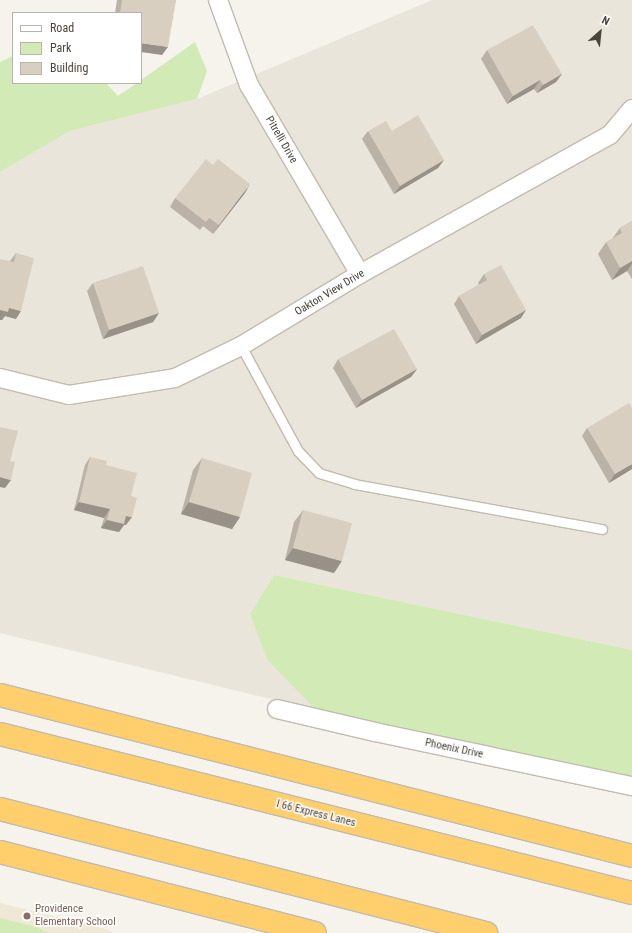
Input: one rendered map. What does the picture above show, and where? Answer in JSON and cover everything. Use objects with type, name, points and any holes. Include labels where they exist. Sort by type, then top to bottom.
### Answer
[{"type":"highway","points":[[0,695],[632,856]]},
{"type":"highway","name":"I 66 Express Lanes","points":[[0,734],[632,893]]},
{"type":"highway","points":[[0,809],[486,933]]},
{"type":"highway","points":[[0,852],[315,933]]},
{"type":"street","name":"Pitrelli Drive","points":[[218,0],[249,85],[360,274]]},
{"type":"street","name":"Oakton View Drive","points":[[0,378],[69,395],[175,378],[241,346],[360,274],[610,135],[632,109]]},
{"type":"street","name":"Phoenix Drive","points":[[277,709],[375,732],[632,786]]},
{"type":"lane","points":[[241,346],[298,451],[319,473],[354,484],[602,528]]},
{"type":"shaded area","points":[[432,0],[632,0],[632,650],[274,575],[250,614],[267,660],[316,710],[0,633],[0,172],[70,131],[197,99]]},
{"type":"shaded area","name":"Providence Elementary School","points":[[0,903],[110,930],[112,933],[0,933]]},
{"type":"green space","points":[[195,42],[207,71],[197,99],[70,131],[0,172],[0,62],[12,56],[12,84],[107,84],[118,96],[136,84],[142,84],[142,79]]},
{"type":"green space","points":[[274,575],[632,650],[632,776],[316,710],[267,660],[250,614]]},
{"type":"green space","points":[[0,918],[36,927],[48,933],[0,933]]},
{"type":"building","points":[[122,0],[176,0],[168,47],[142,43],[142,12],[120,12]]},
{"type":"building","points":[[533,25],[562,74],[543,85],[540,80],[513,96],[487,50]]},
{"type":"building","points":[[418,115],[444,160],[400,186],[368,131],[386,121],[392,131]]},
{"type":"building","points":[[206,159],[213,165],[218,159],[250,184],[219,225],[209,218],[206,222],[175,198]]},
{"type":"building","points":[[632,221],[632,261],[620,268],[606,242],[622,233],[620,228]]},
{"type":"building","points":[[16,253],[34,258],[21,311],[9,308],[8,312],[0,310],[0,259],[14,262]]},
{"type":"building","points":[[501,265],[526,310],[482,335],[459,296],[487,280],[484,274]]},
{"type":"building","points":[[143,266],[159,313],[109,330],[93,283]]},
{"type":"building","points":[[394,329],[417,369],[362,400],[338,359]]},
{"type":"building","points":[[629,403],[632,408],[632,464],[615,474],[587,428]]},
{"type":"building","points":[[0,427],[18,431],[10,461],[15,462],[11,480],[0,477]]},
{"type":"building","points":[[90,457],[107,461],[106,465],[137,473],[131,496],[137,498],[132,517],[126,516],[124,524],[107,520],[110,509],[79,502]]},
{"type":"building","points":[[202,458],[252,473],[240,517],[189,502]]},
{"type":"building","points":[[303,510],[352,523],[342,561],[293,548]]},
{"type":"place","name":"Providence Elementary School","points":[[27,916]]}]
